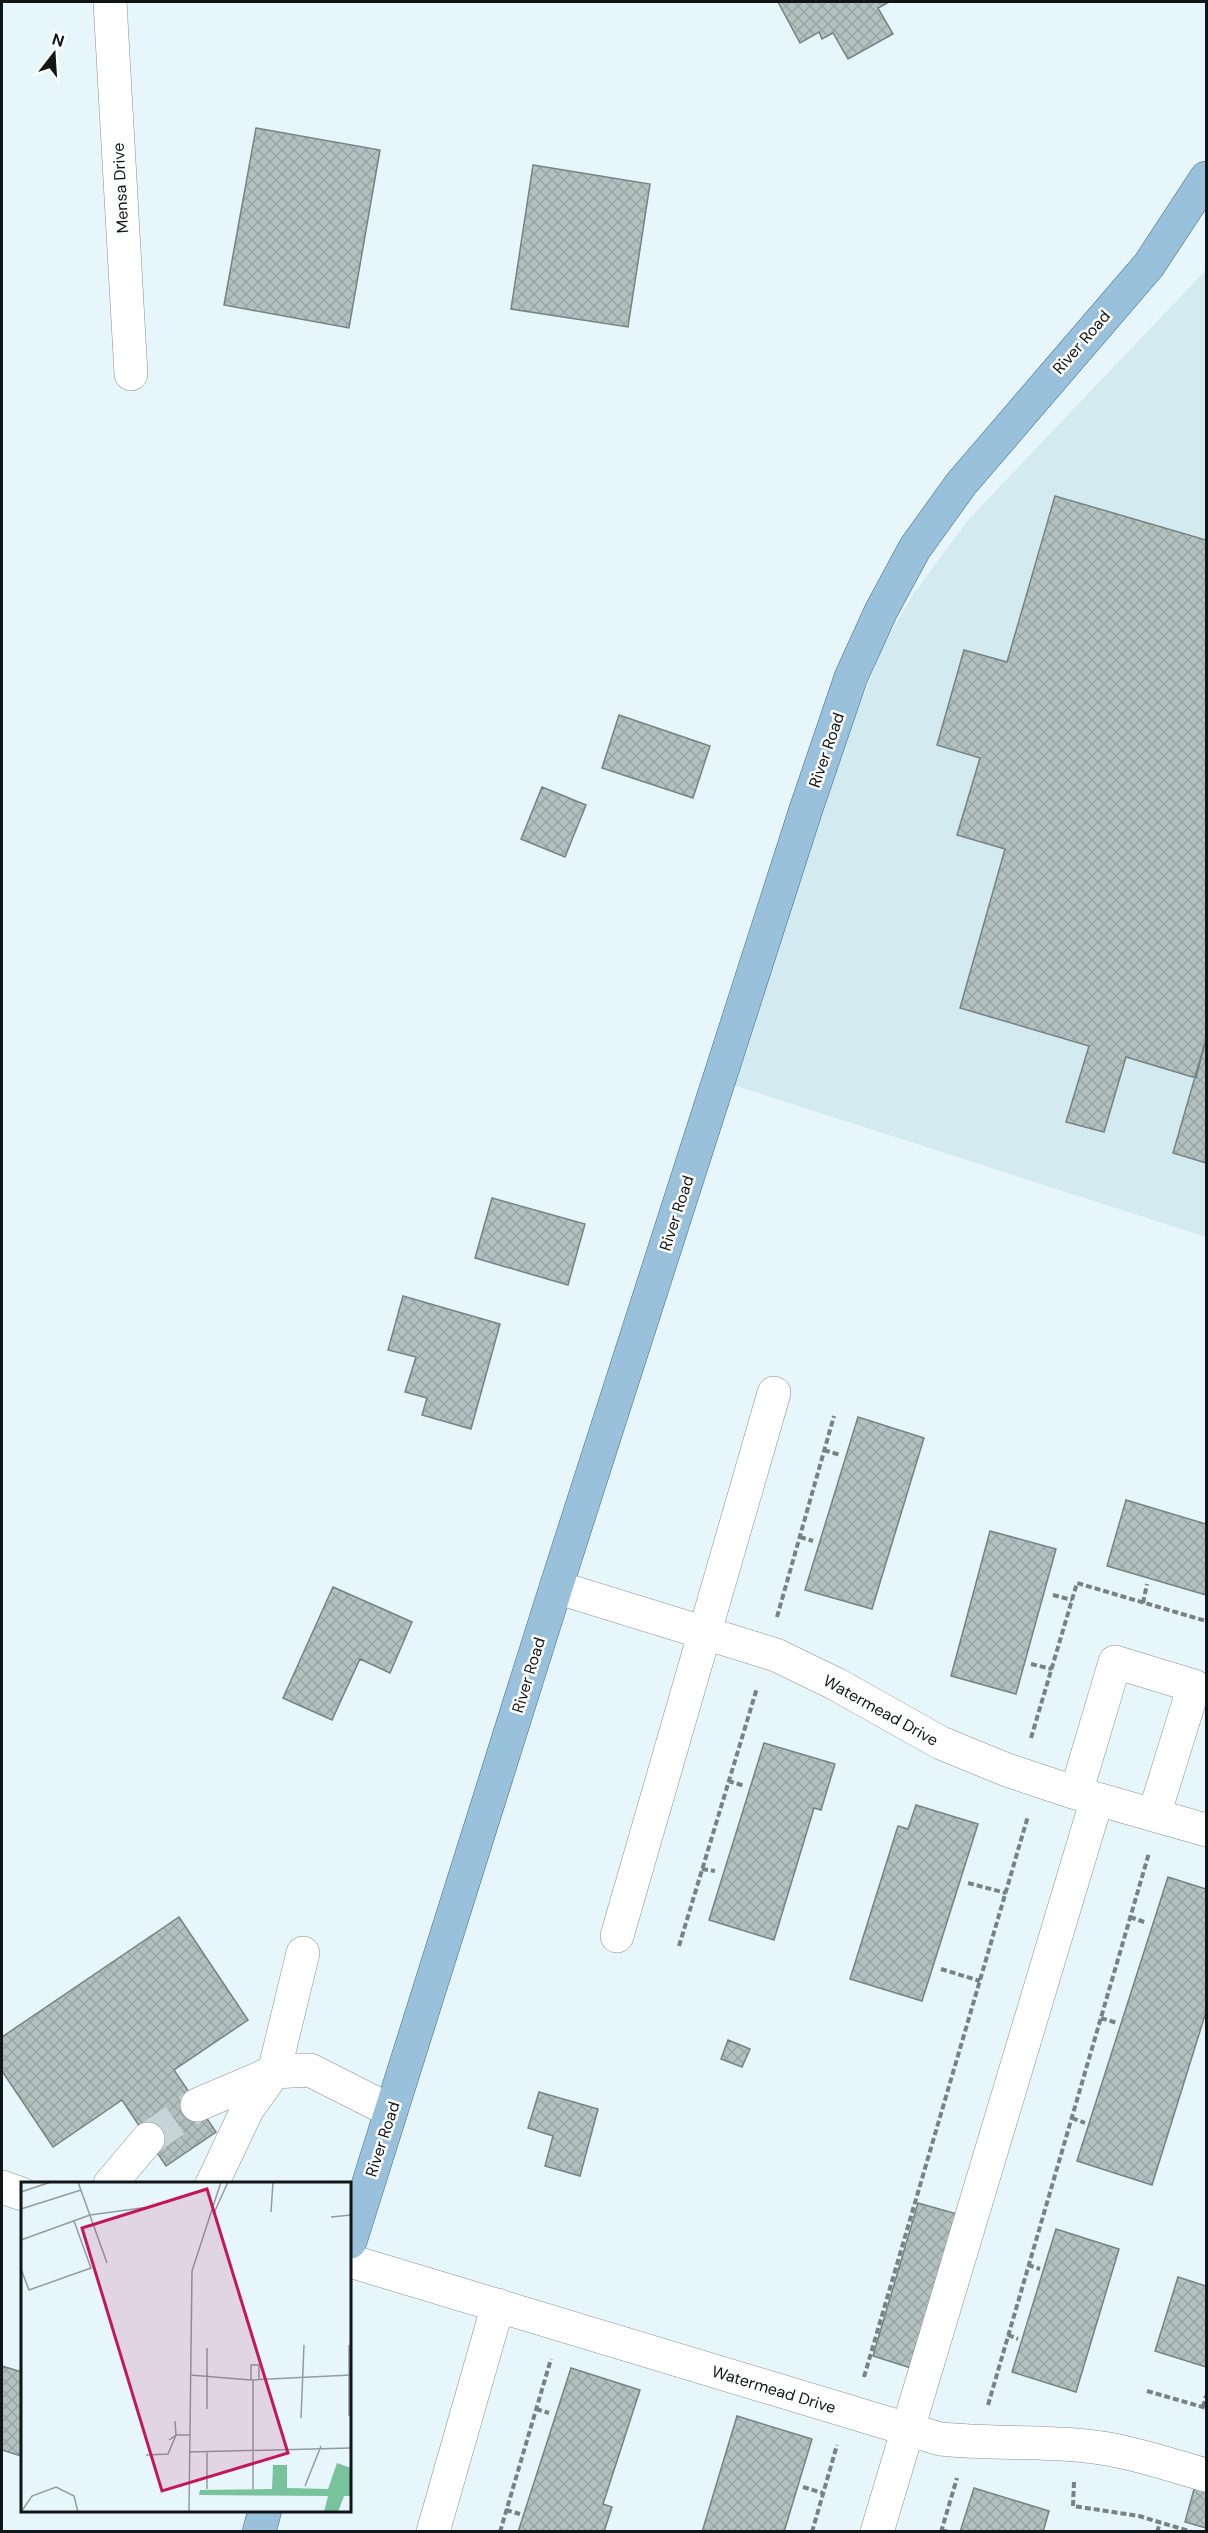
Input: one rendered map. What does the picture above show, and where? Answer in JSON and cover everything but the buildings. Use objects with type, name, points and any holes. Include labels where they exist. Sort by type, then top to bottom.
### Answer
[{"type":"main road","name":"River Road","points":[[351,2239],[556,1587],[806,809],[851,677],[880,610],[915,548],[961,484],[1152,261],[1206,178]]},
{"type":"main road","name":"River Road","points":[[1152,261],[1206,220]]},
{"type":"main road","points":[[259,2532],[265,2512]]},
{"type":"street","name":"Mensa Drive","points":[[110,2],[131,374]]},
{"type":"street","points":[[617,1936],[774,1394]]},
{"type":"street","name":"Watermead Drive","points":[[556,1587],[776,1655],[836,1684],[941,1743],[1007,1770],[1086,1796],[1206,1830]]},
{"type":"street","points":[[877,2532],[1086,1796],[1115,1662],[1194,1686],[1154,1815]]},
{"type":"street","points":[[213,2182],[247,2110],[274,2072],[303,1953]]},
{"type":"street","points":[[197,2105],[274,2072],[310,2070],[391,2111]]},
{"type":"street","points":[[112,2182],[148,2139]]},
{"type":"street","points":[[2,2187],[21,2194]]},
{"type":"street","name":"Watermead Drive","points":[[351,2261],[940,2439],[1089,2446],[1123,2452],[1206,2475]]},
{"type":"street","points":[[433,2532],[498,2305]]},
{"type":"path","points":[[774,1628],[834,1416]]},
{"type":"path","points":[[824,1450],[840,1455]]},
{"type":"path","points":[[800,1537],[813,1541]]},
{"type":"path","points":[[1143,1603],[1148,1584]]},
{"type":"path","points":[[1053,1595],[1072,1600]]},
{"type":"path","points":[[1031,1664],[1052,1669]]},
{"type":"path","points":[[679,1946],[757,1687]]},
{"type":"path","points":[[729,1781],[745,1786]]},
{"type":"path","points":[[864,2378],[1031,1806]]},
{"type":"path","points":[[986,2412],[1149,1851]]},
{"type":"path","points":[[702,1869],[715,1871]]},
{"type":"path","points":[[968,1883],[1006,1893]]},
{"type":"path","points":[[1130,1917],[1147,1923]]},
{"type":"path","points":[[941,1969],[980,1981]]},
{"type":"path","points":[[1101,2018],[1117,2023]]},
{"type":"path","points":[[1072,2118],[1086,2123]]},
{"type":"path","points":[[1028,2265],[1040,2269]]},
{"type":"path","points":[[1008,2335],[1018,2339]]},
{"type":"path","points":[[500,2532],[554,2350]]},
{"type":"path","points":[[1148,2391],[1205,2407],[1206,2396]]},
{"type":"path","points":[[536,2409],[549,2413]]},
{"type":"path","points":[[812,2532],[840,2436]]},
{"type":"path","points":[[948,2532],[941,2531],[959,2470]]},
{"type":"path","points":[[1074,2472],[1073,2506],[1139,2516],[1192,2532]]},
{"type":"path","points":[[803,2487],[823,2493]]},
{"type":"path","points":[[506,2510],[519,2514]]},
{"type":"path","points":[[1157,2532],[1160,2523]]},
{"type":"shaded area","points":[[1206,270],[1206,1237],[733,1085],[769,961],[853,722],[884,644],[914,593],[969,519]]},
{"type":"tunnel","points":[[148,2139],[197,2105]]}]
